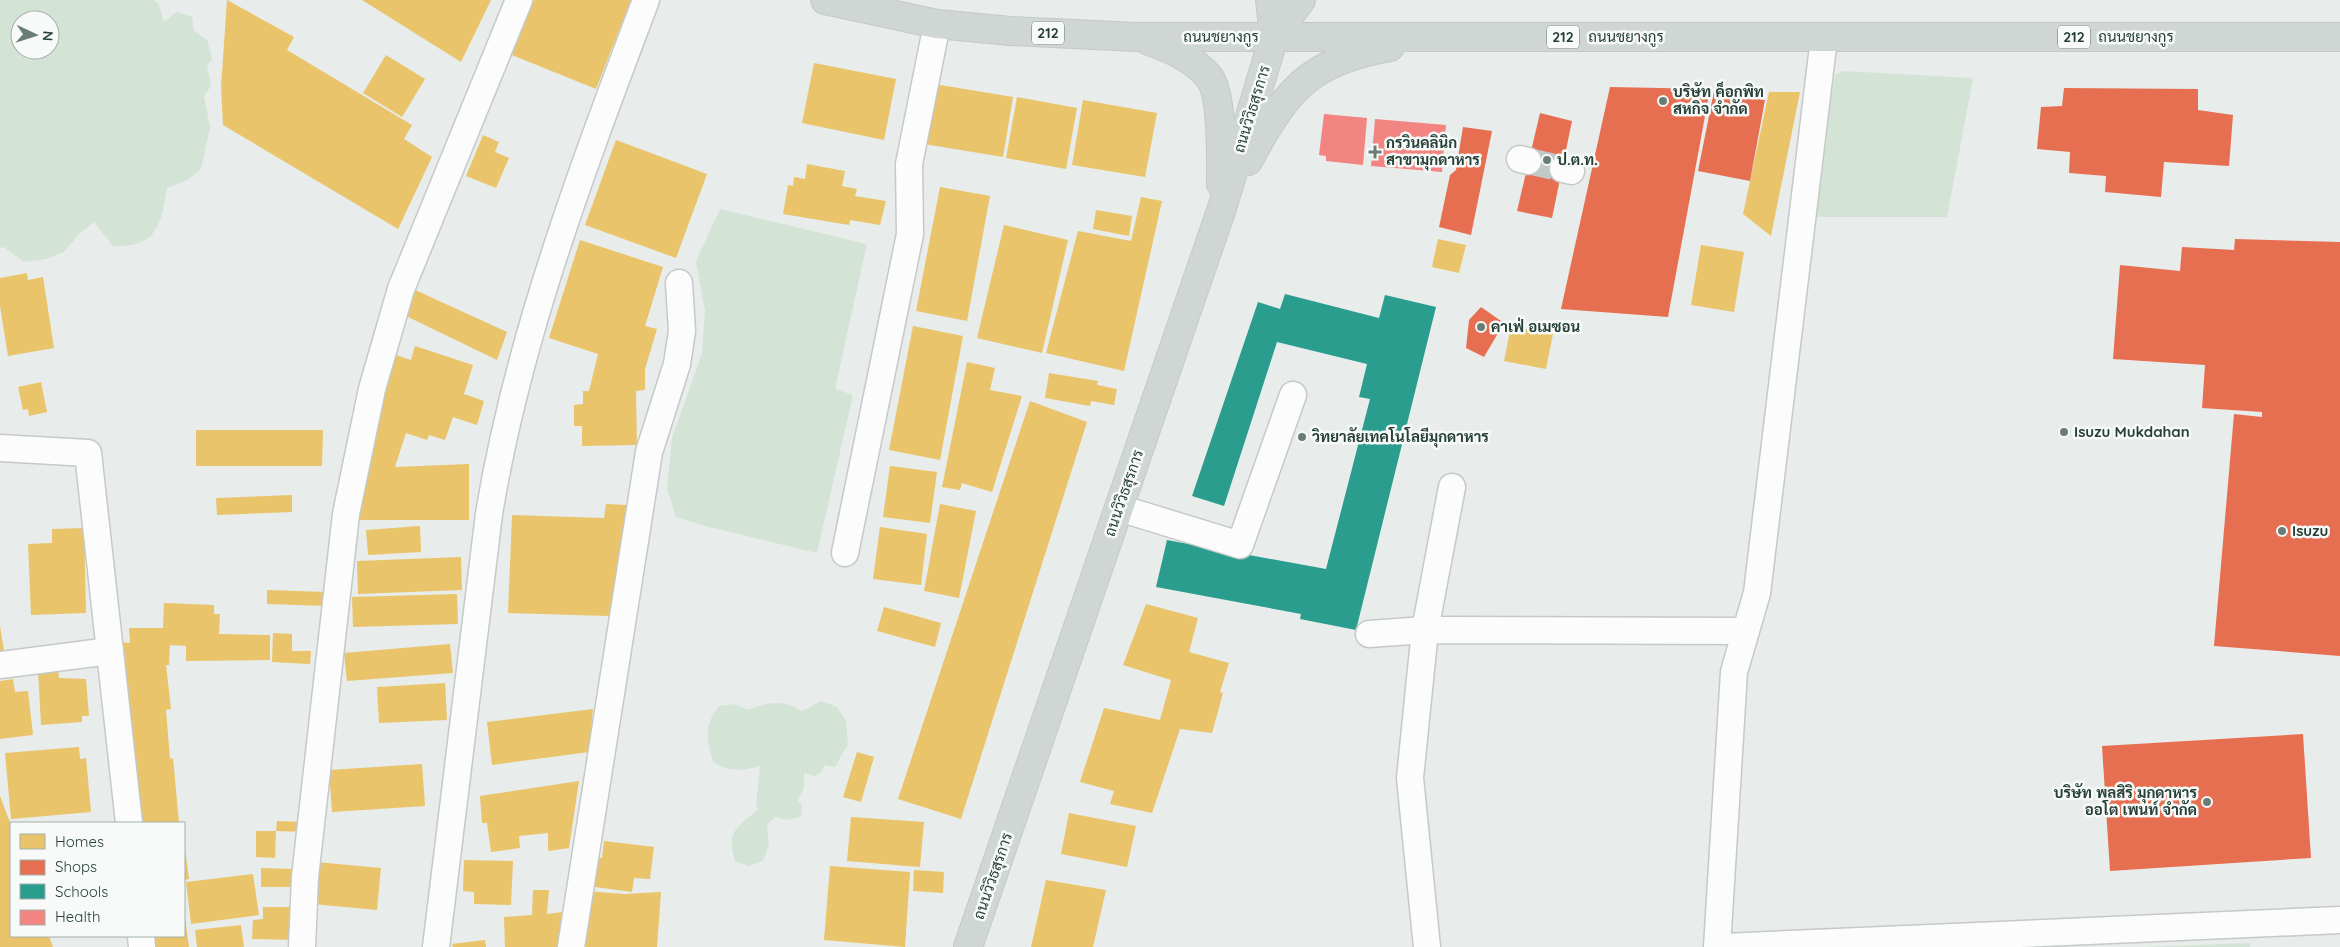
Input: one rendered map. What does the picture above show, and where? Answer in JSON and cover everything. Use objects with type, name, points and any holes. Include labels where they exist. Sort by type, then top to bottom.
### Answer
[{"type":"main road","name":"ถนนชยางกูร","points":[[825,0],[936,24],[1010,32],[1136,37],[2340,37]]},
{"type":"main road","points":[[1270,0],[1274,37]]},
{"type":"main road","points":[[1274,37],[1301,0]]},
{"type":"main road","points":[[1136,37],[1171,49],[1192,61],[1210,78],[1220,113],[1222,208]]},
{"type":"main road","name":"ถนนวิวิธสุรการ","points":[[968,947],[1222,208],[1274,37]]},
{"type":"main road","points":[[1222,208],[1272,117],[1292,92],[1326,66],[1363,52],[1450,37]]},
{"type":"street","points":[[302,947],[305,877],[346,514],[372,389],[401,289],[519,0]]},
{"type":"street","points":[[436,947],[489,514],[500,452],[529,340],[563,228],[646,0]]},
{"type":"street","points":[[845,553],[910,234],[909,164],[936,24]]},
{"type":"street","points":[[1716,947],[1734,672],[1757,593],[1824,38]]},
{"type":"street","points":[[571,947],[649,452],[677,364],[682,331],[680,283]]},
{"type":"street","points":[[1119,508],[1240,545],[1293,395]]},
{"type":"street","points":[[0,448],[88,453],[129,822]]},
{"type":"street","points":[[1427,947],[1410,778],[1425,630],[1452,487]]},
{"type":"street","points":[[1369,634],[1425,630],[1745,631]]},
{"type":"street","points":[[0,665],[110,651]]},
{"type":"street","points":[[1724,947],[2340,920]]},
{"type":"green space","points":[[0,0],[154,0],[158,3],[164,21],[177,12],[192,17],[194,31],[207,40],[212,59],[207,66],[211,86],[204,96],[210,127],[201,169],[187,180],[167,188],[162,213],[154,232],[139,243],[128,246],[113,246],[94,222],[79,234],[64,252],[46,259],[24,262],[4,247],[0,248]]},
{"type":"green space","points":[[1843,71],[1973,78],[1947,217],[1812,217],[1835,75]]},
{"type":"green space","points":[[720,209],[867,244],[835,389],[853,395],[817,553],[705,526],[676,517],[667,488],[672,438],[702,353],[705,311],[696,261]]},
{"type":"green space","points":[[821,701],[837,707],[846,721],[848,744],[835,767],[824,765],[822,771],[815,776],[804,773],[804,788],[798,800],[802,806],[801,817],[787,820],[775,817],[767,825],[769,844],[763,861],[749,866],[735,861],[732,843],[735,830],[759,809],[756,805],[760,766],[736,770],[725,768],[713,762],[708,739],[710,720],[719,706],[735,704],[748,710],[762,705],[782,703],[802,711]]},
{"type":"green space","points":[[2250,943],[2250,947],[2144,947]]},
{"type":"building: Homes","points":[[227,0],[294,37],[287,50],[412,125],[404,139],[432,157],[398,229],[223,125],[221,87]]},
{"type":"building: Homes","points":[[362,0],[491,0],[461,62]]},
{"type":"building: Homes","points":[[534,0],[631,0],[596,89],[512,55]]},
{"type":"building: Homes","points":[[386,55],[425,79],[402,117],[363,93]]},
{"type":"building: Homes","points":[[814,63],[896,79],[884,140],[802,123]]},
{"type":"building: Homes","points":[[934,84],[1013,97],[1003,157],[924,144]]},
{"type":"building: Homes","points":[[1769,92],[1800,92],[1771,236],[1743,214]]},
{"type":"building: Homes","points":[[1017,97],[1077,108],[1066,169],[1006,158]]},
{"type":"building: Homes","points":[[1083,100],[1157,113],[1145,177],[1072,165]]},
{"type":"building: Homes","points":[[483,135],[499,142],[495,152],[509,158],[496,188],[466,176]]},
{"type":"building: Homes","points":[[616,140],[707,174],[676,258],[585,225]]},
{"type":"building: Homes","points":[[807,164],[845,171],[842,186],[857,189],[855,196],[886,201],[880,225],[850,220],[849,225],[783,214],[788,185],[793,186],[794,177],[805,179]]},
{"type":"building: Homes","points":[[940,187],[990,196],[967,321],[916,311]]},
{"type":"building: Homes","points":[[1141,197],[1162,201],[1124,371],[1046,353],[1078,231],[1131,241]]},
{"type":"building: Homes","points":[[1096,210],[1132,216],[1129,236],[1093,229]]},
{"type":"building: Homes","points":[[1004,225],[1068,240],[1042,353],[977,338]]},
{"type":"building: Homes","points":[[1438,239],[1466,245],[1459,273],[1432,267]]},
{"type":"building: Homes","points":[[580,240],[663,267],[645,326],[657,329],[645,369],[645,390],[636,391],[637,445],[582,446],[582,426],[574,426],[574,405],[583,404],[583,391],[589,391],[598,354],[549,338]]},
{"type":"building: Homes","points":[[1701,245],[1744,252],[1734,312],[1691,305]]},
{"type":"building: Homes","points":[[27,273],[28,280],[43,277],[54,348],[8,356],[0,306],[0,278]]},
{"type":"building: Homes","points":[[413,289],[507,332],[497,360],[406,316]]},
{"type":"building: Homes","points":[[913,326],[963,336],[940,460],[889,450]]},
{"type":"building: Homes","points":[[1511,326],[1553,334],[1546,369],[1504,361]]},
{"type":"building: Homes","points":[[415,346],[473,365],[464,394],[484,401],[477,425],[453,417],[445,440],[429,435],[427,440],[406,433],[395,467],[469,464],[469,520],[356,520],[367,455],[396,355],[411,360]]},
{"type":"building: Homes","points":[[967,362],[995,368],[990,390],[1022,396],[992,492],[962,483],[960,490],[942,487]]},
{"type":"building: Homes","points":[[1049,373],[1098,381],[1097,385],[1117,389],[1114,405],[1091,401],[1090,406],[1045,398]]},
{"type":"building: Homes","points":[[41,382],[47,412],[29,416],[28,409],[23,410],[18,387]]},
{"type":"building: Homes","points":[[1030,401],[1087,422],[961,819],[898,799]]},
{"type":"building: Homes","points":[[196,430],[323,430],[322,466],[196,466]]},
{"type":"building: Homes","points":[[890,466],[937,472],[930,523],[883,517]]},
{"type":"building: Homes","points":[[292,495],[292,512],[217,515],[216,498]]},
{"type":"building: Homes","points":[[606,504],[627,505],[609,616],[508,613],[512,515],[604,518]]},
{"type":"building: Homes","points":[[940,504],[976,511],[959,598],[924,591]]},
{"type":"building: Homes","points":[[420,526],[421,552],[368,555],[366,530]]},
{"type":"building: Homes","points":[[880,527],[927,534],[921,585],[873,579]]},
{"type":"building: Homes","points":[[84,528],[86,613],[31,615],[28,544],[52,543],[52,529]]},
{"type":"building: Homes","points":[[461,557],[462,590],[358,594],[357,561]]},
{"type":"building: Homes","points":[[267,590],[326,592],[326,606],[267,604]]},
{"type":"building: Homes","points":[[457,594],[458,624],[353,627],[352,597]]},
{"type":"building: Homes","points":[[164,603],[214,605],[214,614],[220,614],[219,634],[270,635],[270,660],[186,661],[186,646],[170,645],[169,665],[166,665],[171,709],[166,710],[170,759],[173,758],[179,822],[139,822],[120,642],[130,643],[129,628],[163,628]]},
{"type":"building: Homes","points":[[1146,604],[1198,618],[1189,652],[1229,663],[1220,692],[1223,693],[1212,733],[1180,729],[1152,813],[1110,804],[1114,791],[1080,782],[1104,708],[1160,720],[1171,680],[1123,665]]},
{"type":"building: Homes","points":[[884,607],[941,623],[935,647],[877,631]]},
{"type":"building: Homes","points":[[0,626],[4,651],[0,651]]},
{"type":"building: Homes","points":[[273,633],[292,634],[292,651],[311,651],[310,664],[272,662]]},
{"type":"building: Homes","points":[[450,644],[453,673],[347,681],[344,653]]},
{"type":"building: Homes","points":[[58,668],[59,678],[86,679],[89,716],[82,716],[82,722],[41,725],[38,670]]},
{"type":"building: Homes","points":[[13,679],[15,692],[28,691],[33,735],[0,739],[0,681]]},
{"type":"building: Homes","points":[[445,683],[447,720],[379,723],[377,687]]},
{"type":"building: Homes","points":[[593,709],[589,752],[492,765],[487,722]]},
{"type":"building: Homes","points":[[79,747],[80,759],[86,758],[91,812],[11,819],[5,753]]},
{"type":"building: Homes","points":[[857,752],[874,757],[861,802],[843,797]]},
{"type":"building: Homes","points":[[422,764],[425,806],[332,812],[329,770]]},
{"type":"building: Homes","points":[[579,781],[569,848],[548,851],[548,833],[519,836],[520,848],[491,852],[487,823],[482,823],[480,796]]},
{"type":"building: Homes","points":[[0,796],[10,822],[10,937],[49,937],[53,947],[0,947]]},
{"type":"building: Homes","points":[[1069,813],[1136,826],[1127,867],[1061,854]]},
{"type":"building: Homes","points":[[851,817],[924,822],[920,867],[847,861]]},
{"type":"building: Homes","points":[[277,821],[305,822],[305,832],[276,831]]},
{"type":"building: Homes","points":[[256,831],[276,831],[275,858],[256,857]]},
{"type":"building: Homes","points":[[604,841],[654,847],[650,879],[634,878],[632,892],[588,886],[592,857],[602,858]]},
{"type":"building: Homes","points":[[185,849],[189,879],[185,880]]},
{"type":"building: Homes","points":[[464,860],[513,861],[511,905],[474,904],[474,892],[463,891]]},
{"type":"building: Homes","points":[[316,862],[381,868],[377,910],[312,904]]},
{"type":"building: Homes","points":[[830,866],[910,872],[905,947],[824,940]]},
{"type":"building: Homes","points":[[261,868],[293,869],[292,887],[261,887]]},
{"type":"building: Homes","points":[[914,870],[944,872],[943,893],[913,891]]},
{"type":"building: Homes","points":[[253,874],[259,915],[191,924],[186,882]]},
{"type":"building: Homes","points":[[1046,880],[1106,890],[1093,947],[1031,947]]},
{"type":"building: Homes","points":[[533,890],[549,890],[547,914],[562,912],[557,947],[505,947],[504,917],[532,915]]},
{"type":"building: Homes","points":[[586,891],[624,894],[661,892],[657,947],[582,947]]},
{"type":"building: Homes","points":[[263,907],[296,907],[296,940],[252,939],[253,920],[263,919]]},
{"type":"building: Homes","points":[[185,917],[189,947],[151,947],[150,937],[185,937]]},
{"type":"building: Homes","points":[[241,925],[244,947],[197,947],[195,930]]},
{"type":"building: Homes","points":[[485,940],[486,947],[453,947],[452,944]]},
{"type":"building: Shops","points":[[1610,87],[1710,89],[1668,317],[1561,309]]},
{"type":"building: Shops","points":[[2064,88],[2198,89],[2198,110],[2233,115],[2229,166],[2164,162],[2161,197],[2105,192],[2106,176],[2069,173],[2070,152],[2037,149],[2041,107],[2062,106]]},
{"type":"building: Shops","points":[[1714,91],[1765,100],[1750,181],[1698,171]]},
{"type":"building: Shops","points":[[1540,113],[1572,121],[1552,218],[1517,211]]},
{"type":"building: Shops","points":[[1463,127],[1492,131],[1471,235],[1439,227],[1450,175],[1456,170]]},
{"type":"building: Shops","name":"Isuzu","points":[[2235,239],[2340,242],[2340,656],[2214,646],[2234,414],[2262,417],[2262,412],[2202,408],[2205,365],[2113,359],[2120,265],[2180,271],[2182,247],[2234,250]]},
{"type":"building: Shops","points":[[1481,307],[1504,323],[1484,357],[1466,348],[1469,320]]},
{"type":"building: Shops","name":"บริษัท พลสิริ มุกดาหาร ออโต เพนท์ จำกัด","points":[[2303,734],[2311,858],[2110,871],[2102,746]]},
{"type":"building: Schools","points":[[1285,294],[1379,318],[1385,295],[1436,307],[1356,630],[1300,619],[1301,614],[1156,587],[1167,540],[1326,569],[1370,399],[1359,397],[1367,364],[1277,342],[1224,506],[1192,496],[1258,302],[1280,309]]},
{"type":"building: Health","points":[[1324,114],[1367,118],[1363,165],[1326,161],[1326,156],[1319,155]]},
{"type":"building: Health","points":[[1375,119],[1446,125],[1442,172],[1371,166]]},
{"type":"tunnel","points":[[1528,161],[1563,169]]},
{"type":"place","name":"บริษัท ค็อกพิท สหกิจ จำกัด","points":[[1663,101]]},
{"type":"place","name":"กรวินคลินิก สาขามุกดาหาร","points":[[1375,152]]},
{"type":"place","name":"ป.ต.ท.","points":[[1547,160]]},
{"type":"place","name":"คาเฟ่ อเมซอน","points":[[1481,327]]},
{"type":"place","name":"Isuzu Mukdahan","points":[[2064,432]]},
{"type":"place","name":"วิทยาลัยเทคโนโลยีมุกดาหาร","points":[[1302,437]]},
{"type":"place","name":"Isuzu","points":[[2282,531]]},
{"type":"place","name":"บริษัท พลสิริ มุกดาหาร ออโต เพนท์ จำกัด","points":[[2207,802]]}]
